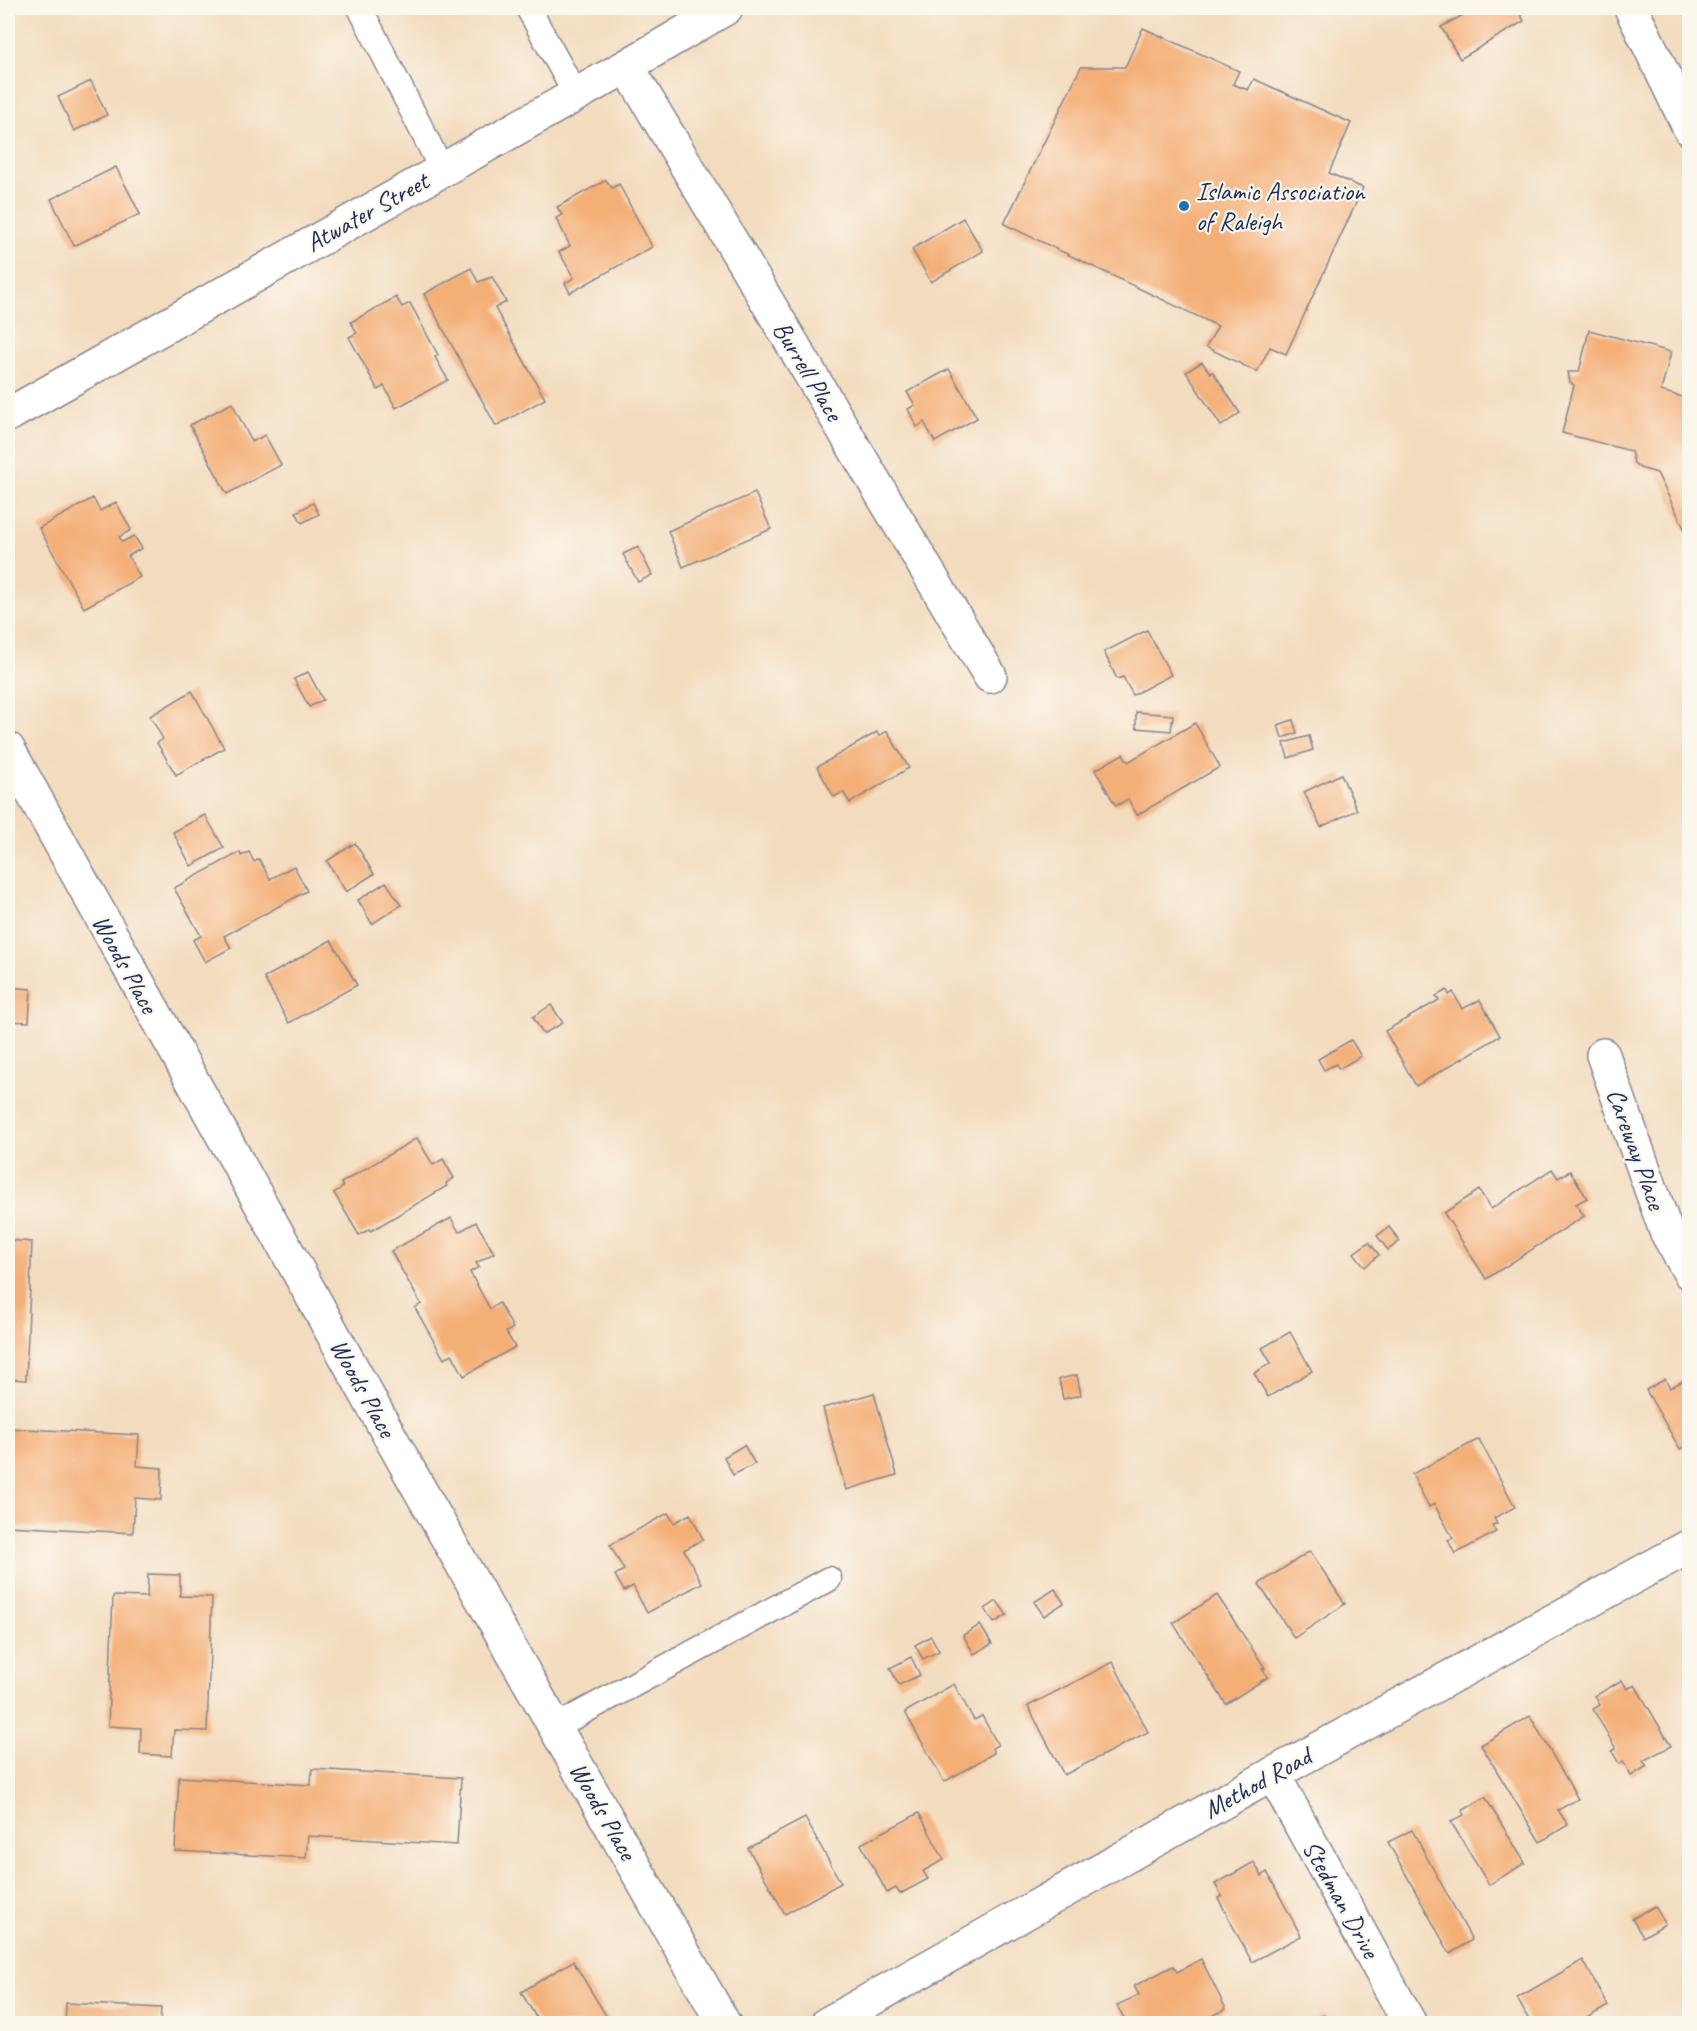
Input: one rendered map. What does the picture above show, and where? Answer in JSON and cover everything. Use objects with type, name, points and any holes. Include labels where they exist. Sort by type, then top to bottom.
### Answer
[{"type":"street","name":"Atwater Street","points":[[8,415],[726,8]]},
{"type":"street","points":[[1631,8],[1689,129]]},
{"type":"street","name":"Burrell Place","points":[[627,66],[990,676]]},
{"type":"street","name":"Woods Place","points":[[8,749],[178,1058],[724,2024]]},
{"type":"street","name":"Careway Place","points":[[1603,1055],[1666,1231],[1689,1273]]},
{"type":"street","name":"Method Road","points":[[827,2024],[1273,1774],[1689,1546]]},
{"type":"street","name":"Stedman Drive","points":[[1273,1774],[1410,2024]]},
{"type":"lane","points":[[360,8],[442,170]]},
{"type":"lane","points":[[528,8],[576,95]]},
{"type":"lane","points":[[555,1727],[829,1579]]},
{"type":"shaded area","points":[[1671,8],[1689,8],[1689,40]]},
{"type":"building","points":[[1459,8],[1529,8],[1520,13],[1524,21],[1460,59],[1441,27],[1463,15]]},
{"type":"building","name":"Islamic Association of Raleigh","points":[[1143,28],[1239,71],[1233,84],[1248,90],[1254,79],[1351,123],[1329,173],[1363,188],[1286,354],[1270,347],[1257,372],[1206,347],[1218,326],[1004,224],[1081,67],[1125,67]]},
{"type":"building","points":[[91,81],[107,115],[74,131],[58,97]]},
{"type":"building","points":[[116,167],[140,214],[74,246],[51,199]]},
{"type":"building","points":[[606,180],[612,188],[619,184],[652,247],[570,293],[565,283],[574,278],[559,252],[570,246],[556,218],[562,215],[557,207]]},
{"type":"building","points":[[963,218],[983,251],[931,282],[912,249]]},
{"type":"building","points":[[471,268],[478,282],[492,277],[506,302],[495,308],[545,399],[496,426],[424,294]]},
{"type":"building","points":[[396,297],[402,307],[410,303],[438,355],[435,357],[448,380],[396,408],[384,386],[378,390],[349,337],[357,333],[351,322]]},
{"type":"building","points":[[1589,330],[1671,352],[1661,391],[1690,399],[1690,533],[1687,534],[1657,473],[1640,468],[1634,463],[1631,451],[1562,433],[1574,385],[1570,382],[1568,372],[1579,372]]},
{"type":"building","points":[[1202,362],[1210,373],[1213,372],[1240,413],[1221,426],[1186,372]]},
{"type":"building","points":[[949,369],[977,418],[935,442],[924,422],[917,427],[908,409],[915,405],[907,392]]},
{"type":"building","points":[[232,403],[252,442],[265,435],[281,465],[227,494],[190,425]]},
{"type":"building","points":[[755,493],[771,529],[683,567],[668,531]]},
{"type":"building","points":[[93,498],[100,511],[116,502],[131,530],[119,537],[122,542],[134,536],[142,548],[128,556],[140,577],[84,608],[39,528]]},
{"type":"building","points":[[313,503],[319,514],[302,523],[296,512]]},
{"type":"building","points":[[638,547],[652,575],[638,582],[623,554]]},
{"type":"building","points":[[1147,630],[1171,675],[1133,695],[1123,677],[1117,679],[1104,652]]},
{"type":"building","points":[[308,672],[323,700],[309,707],[294,679]]},
{"type":"building","points":[[192,691],[224,748],[176,775],[157,743],[163,739],[150,716]]},
{"type":"building","points":[[1136,712],[1173,715],[1171,731],[1136,728]]},
{"type":"building","points":[[1293,720],[1297,733],[1282,738],[1278,725]]},
{"type":"building","points":[[1195,723],[1220,767],[1137,815],[1128,799],[1116,806],[1095,770],[1123,754],[1128,762]]},
{"type":"building","points":[[887,731],[909,768],[850,803],[843,792],[834,797],[817,767],[877,732],[879,736]]},
{"type":"building","points":[[1309,736],[1313,750],[1288,758],[1284,743]]},
{"type":"building","points":[[1341,774],[1357,810],[1321,827],[1304,792]]},
{"type":"building","points":[[205,815],[224,848],[191,866],[173,832]]},
{"type":"building","points":[[355,843],[374,874],[346,892],[327,861]]},
{"type":"building","points":[[240,852],[241,856],[249,852],[254,862],[259,859],[270,879],[294,866],[307,891],[224,936],[231,948],[205,962],[193,940],[201,936],[174,888]]},
{"type":"building","points":[[386,882],[401,905],[372,924],[358,900]]},
{"type":"building","points":[[331,940],[357,985],[289,1023],[264,978]]},
{"type":"building","points":[[8,987],[31,989],[29,1022],[8,1021]]},
{"type":"building","points":[[1447,990],[1449,995],[1453,992],[1462,1009],[1480,1000],[1500,1036],[1416,1086],[1385,1031],[1439,1000],[1436,996]]},
{"type":"building","points":[[551,1005],[563,1023],[543,1034],[533,1017]]},
{"type":"building","points":[[1351,1040],[1361,1056],[1339,1069],[1336,1064],[1324,1070],[1318,1059]]},
{"type":"building","points":[[417,1138],[433,1165],[443,1159],[454,1178],[446,1183],[447,1186],[371,1231],[370,1229],[359,1235],[334,1193],[343,1187],[341,1183]]},
{"type":"building","points":[[1552,1169],[1558,1178],[1570,1171],[1587,1198],[1576,1204],[1584,1216],[1486,1279],[1444,1213],[1479,1190],[1491,1209]]},
{"type":"building","points":[[451,1218],[459,1232],[476,1222],[494,1253],[476,1263],[479,1267],[470,1272],[490,1309],[499,1303],[513,1328],[506,1332],[515,1347],[464,1376],[452,1354],[444,1359],[415,1308],[421,1304],[391,1251]]},
{"type":"building","points":[[1389,1227],[1400,1241],[1388,1250],[1377,1236]]},
{"type":"building","points":[[8,1240],[32,1242],[26,1380],[8,1379]]},
{"type":"building","points":[[1369,1242],[1379,1255],[1365,1267],[1354,1253]]},
{"type":"building","points":[[1290,1332],[1312,1371],[1268,1397],[1254,1373],[1271,1363],[1262,1348]]},
{"type":"building","points":[[1077,1375],[1081,1395],[1063,1399],[1059,1379]]},
{"type":"building","points":[[1688,1378],[1690,1444],[1680,1449],[1646,1390],[1665,1379],[1670,1388]]},
{"type":"building","points":[[874,1393],[897,1475],[846,1490],[823,1408]]},
{"type":"building","points":[[8,1428],[139,1435],[137,1466],[162,1468],[161,1500],[135,1498],[133,1533],[8,1526]]},
{"type":"building","points":[[1479,1439],[1515,1507],[1494,1518],[1497,1524],[1492,1525],[1496,1532],[1455,1554],[1448,1540],[1453,1538],[1434,1504],[1429,1507],[1412,1474]]},
{"type":"building","points":[[744,1445],[755,1464],[733,1475],[724,1457]]},
{"type":"building","points":[[668,1513],[674,1523],[690,1514],[703,1539],[684,1550],[702,1583],[647,1613],[633,1586],[624,1591],[615,1575],[624,1570],[610,1545]]},
{"type":"building","points":[[1310,1551],[1345,1604],[1294,1638],[1259,1584]]},
{"type":"building","points":[[148,1574],[180,1575],[180,1596],[212,1597],[207,1731],[174,1730],[172,1756],[140,1754],[141,1728],[108,1726],[113,1596],[147,1597]]},
{"type":"building","points":[[1055,1589],[1064,1603],[1044,1616],[1034,1602]]},
{"type":"building","points":[[1217,1595],[1265,1668],[1262,1669],[1268,1677],[1226,1704],[1173,1623]]},
{"type":"building","points":[[997,1601],[1007,1615],[994,1623],[985,1609]]},
{"type":"building","points":[[980,1625],[992,1644],[974,1654],[963,1635]]},
{"type":"building","points":[[931,1636],[939,1651],[923,1659],[915,1645]]},
{"type":"building","points":[[911,1657],[920,1675],[899,1685],[890,1668]]},
{"type":"building","points":[[1113,1662],[1148,1732],[1064,1775],[1028,1706]]},
{"type":"building","points":[[1690,1667],[1690,1680],[1684,1671]]},
{"type":"building","points":[[1622,1680],[1627,1689],[1635,1685],[1671,1746],[1643,1761],[1647,1766],[1631,1776],[1623,1761],[1619,1764],[1612,1751],[1616,1749],[1593,1709],[1600,1705],[1595,1696]]},
{"type":"building","points":[[954,1684],[974,1720],[982,1716],[998,1745],[992,1748],[994,1753],[944,1782],[905,1712]]},
{"type":"building","points":[[1530,1716],[1578,1799],[1558,1810],[1568,1825],[1540,1842],[1481,1745]]},
{"type":"building","points":[[312,1769],[461,1778],[457,1845],[308,1836],[306,1858],[175,1851],[179,1777],[311,1785]]},
{"type":"building","points":[[1485,1797],[1525,1863],[1489,1885],[1451,1822],[1464,1815],[1462,1811]]},
{"type":"building","points":[[919,1813],[944,1860],[923,1871],[928,1879],[900,1894],[896,1888],[887,1893],[861,1844]]},
{"type":"building","points":[[805,1818],[841,1883],[785,1914],[748,1848]]},
{"type":"building","points":[[1412,1830],[1472,1940],[1450,1954],[1388,1842]]},
{"type":"building","points":[[1254,1862],[1262,1876],[1267,1872],[1301,1936],[1252,1962],[1218,1898],[1222,1896],[1215,1884]]},
{"type":"building","points":[[1655,1906],[1665,1924],[1643,1937],[1632,1919]]},
{"type":"building","points":[[1201,1959],[1226,2009],[1198,2024],[1127,2024],[1117,2005],[1139,1995],[1134,1986],[1173,1966],[1177,1972]]},
{"type":"building","points":[[1583,1960],[1608,2006],[1576,2024],[1531,2024],[1517,1998]]},
{"type":"building","points":[[573,1961],[611,2024],[540,2024],[521,1992]]},
{"type":"building","points":[[66,2003],[161,2008],[160,2024],[65,2024]]},
{"type":"building","points":[[1324,2015],[1329,2024],[1310,2024]]},
{"type":"place","name":"Islamic Association of Raleigh","points":[[1184,206]]}]
